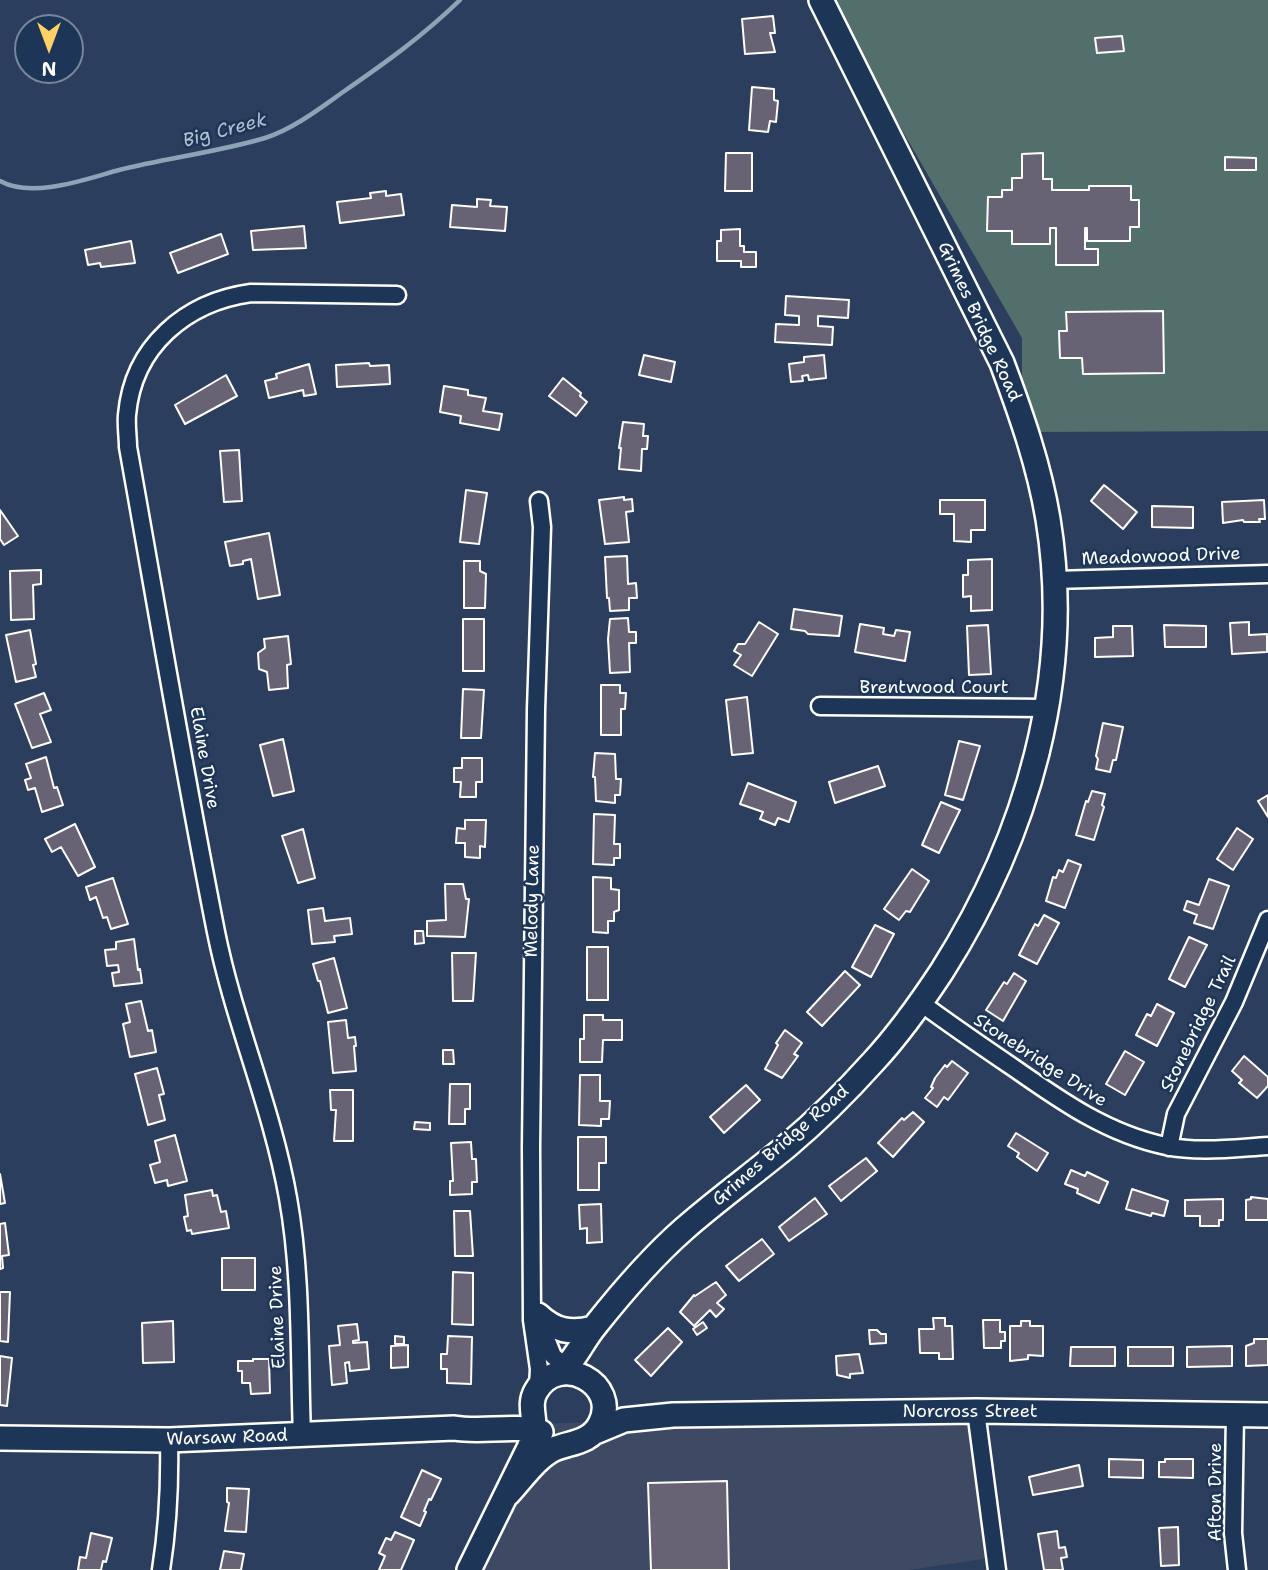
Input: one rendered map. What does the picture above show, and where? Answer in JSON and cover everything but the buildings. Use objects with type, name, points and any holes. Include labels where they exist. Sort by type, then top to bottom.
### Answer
[{"type":"street","name":"Grimes Bridge Road","points":[[536,1391],[550,1376],[566,1371],[593,1328],[643,1269],[684,1230],[827,1110],[876,1060],[921,1003],[967,931],[1005,853],[1027,792],[1047,708],[1054,643],[1054,580],[1048,520],[1024,419],[1002,363],[821,0]]},
{"type":"street","name":"Elaine Drive","points":[[302,1436],[296,1268],[288,1199],[275,1139],[238,1022],[216,935],[128,447],[127,415],[134,383],[150,352],[175,324],[207,304],[228,296],[251,293],[397,295]]},
{"type":"street","name":"Melody Lane","points":[[536,1391],[539,1369],[532,1328],[536,1308],[531,1026],[542,527],[539,501]]},
{"type":"street","name":"Meadowood Drive","points":[[1054,580],[1268,574]]},
{"type":"street","name":"Brentwood Court","points":[[820,706],[1047,708]]},
{"type":"street","name":"Stonebridge Trail","points":[[1169,1147],[1176,1114],[1234,1002],[1268,920]]},
{"type":"street","name":"Stonebridge Drive","points":[[921,1003],[1046,1091],[1094,1121],[1131,1138],[1169,1147],[1215,1149],[1268,1146]]},
{"type":"street","name":"Grimes Bridge Road","points":[[595,1432],[603,1416],[602,1398],[593,1367],[595,1350],[612,1307]]},
{"type":"street","name":"Melody Lane","points":[[536,1308],[547,1345],[566,1371]]},
{"type":"street","points":[[536,1308],[551,1326],[564,1331],[593,1328]]},
{"type":"street","points":[[566,1371],[582,1374],[597,1387]]},
{"type":"street","name":"Norcross Street","points":[[597,1387],[626,1404],[673,1415]]},
{"type":"street","name":"Warsaw Road","points":[[454,1428],[500,1418],[521,1407],[536,1391]]},
{"type":"street","points":[[469,1570],[529,1448],[536,1428],[532,1403],[536,1391]]},
{"type":"street","points":[[976,1411],[998,1570]]},
{"type":"street","name":"Norcross Street","points":[[595,1432],[624,1419],[673,1415],[976,1411],[1268,1415]]},
{"type":"street","name":"Afton Drive","points":[[1235,1415],[1233,1533],[1237,1570]]},
{"type":"street","name":"Warsaw Road","points":[[0,1438],[169,1440],[454,1428],[536,1428]]},
{"type":"street","points":[[536,1428],[554,1441],[573,1443]]},
{"type":"street","points":[[484,1430],[506,1447],[512,1484]]},
{"type":"street","points":[[512,1484],[548,1453],[589,1437],[595,1432]]},
{"type":"street","points":[[161,1570],[170,1488],[169,1440]]},
{"type":"shaded area","points":[[976,1411],[990,1558],[909,1570],[467,1570],[531,1424]]},
{"type":"green space","points":[[827,0],[1268,0],[1268,431],[1022,432],[1022,338]]},
{"type":"waterway","name":"Big Creek","points":[[0,181],[27,188],[59,186],[265,138],[296,124],[389,60],[460,0]]}]
